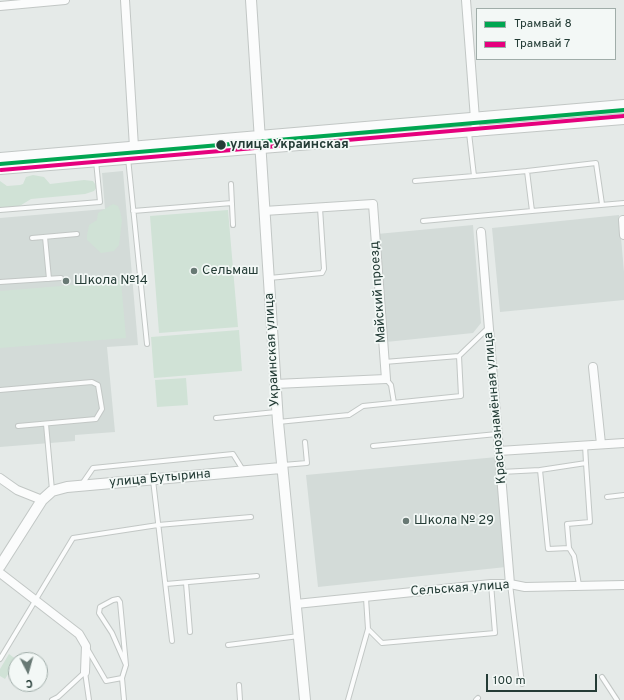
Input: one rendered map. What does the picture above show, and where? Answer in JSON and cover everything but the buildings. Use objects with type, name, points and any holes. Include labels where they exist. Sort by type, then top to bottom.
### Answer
[{"type":"street","points":[[0,6],[65,0]]},
{"type":"street","points":[[125,0],[134,147]]},
{"type":"street","name":"Украинская улица","points":[[251,0],[277,417],[305,700]]},
{"type":"street","points":[[466,0],[475,117],[472,132]]},
{"type":"street","points":[[0,158],[624,105]]},
{"type":"street","points":[[0,169],[96,160],[624,119]]},
{"type":"street","name":"Майский проезд","points":[[264,211],[373,204],[386,379]]},
{"type":"street","points":[[623,220],[624,235]]},
{"type":"street","name":"Краснознамённая улица","points":[[480,232],[510,584]]},
{"type":"street","points":[[593,367],[601,444]]},
{"type":"street","points":[[275,384],[386,379]]},
{"type":"street","points":[[499,451],[624,443]]},
{"type":"street","name":"улица Бутырина","points":[[52,491],[81,486],[244,472],[281,467]]},
{"type":"street","points":[[0,478],[17,490],[42,500]]},
{"type":"street","points":[[0,566],[42,500],[52,491]]},
{"type":"street","points":[[0,573],[79,634],[86,646],[85,672]]},
{"type":"street","name":"Сельская улица","points":[[296,604],[491,584],[510,584],[525,587],[624,585]]},
{"type":"lane","points":[[472,132],[474,176]]},
{"type":"lane","points":[[128,158],[147,344]]},
{"type":"lane","points":[[0,210],[100,202],[96,160]]},
{"type":"lane","points":[[415,181],[596,164],[602,204]]},
{"type":"lane","points":[[527,171],[532,211]]},
{"type":"lane","points":[[231,184],[234,225]]},
{"type":"lane","points":[[133,211],[232,203]]},
{"type":"lane","points":[[423,221],[624,203]]},
{"type":"lane","points":[[269,278],[322,273],[324,269],[320,208]]},
{"type":"lane","points":[[32,238],[77,234]]},
{"type":"lane","points":[[45,237],[49,279]]},
{"type":"lane","points":[[0,282],[61,278]]},
{"type":"lane","points":[[384,362],[459,356],[489,327]]},
{"type":"lane","points":[[216,418],[349,415],[363,406],[461,396],[459,356]]},
{"type":"lane","points":[[386,379],[391,385],[394,403]]},
{"type":"lane","points":[[0,390],[92,382],[98,385],[102,409],[96,418],[18,426]]},
{"type":"lane","points":[[46,424],[52,491]]},
{"type":"lane","points":[[373,446],[498,434]]},
{"type":"lane","points":[[281,467],[307,463],[305,442]]},
{"type":"lane","points":[[579,585],[574,556],[569,548],[567,524],[590,522],[585,445]]},
{"type":"lane","points":[[81,486],[93,468],[232,454],[244,472]]},
{"type":"lane","points":[[501,472],[540,470],[586,463]]},
{"type":"lane","points":[[540,470],[548,549],[569,548]]},
{"type":"lane","points":[[152,479],[172,641]]},
{"type":"lane","points":[[607,496],[624,495]]},
{"type":"lane","points":[[0,659],[36,602],[73,538],[158,525],[251,517]]},
{"type":"lane","points":[[166,584],[257,576]]},
{"type":"lane","points":[[186,583],[190,632]]},
{"type":"lane","points":[[368,629],[382,643],[495,633],[491,584]]},
{"type":"lane","points":[[510,584],[522,684]]},
{"type":"lane","points":[[348,700],[368,629],[366,598]]},
{"type":"lane","points":[[124,700],[122,678],[126,665],[120,602],[118,599],[100,607],[99,613],[112,634],[126,665]]},
{"type":"lane","points":[[228,645],[299,636]]},
{"type":"lane","points":[[86,646],[106,681],[122,678]]},
{"type":"lane","points":[[52,700],[58,697],[85,672]]},
{"type":"lane","points":[[85,672],[89,700]]},
{"type":"lane","points":[[602,677],[617,700]]},
{"type":"lane","points":[[239,685],[240,700]]},
{"type":"shaded area","name":"Школа №14","points":[[123,171],[138,345],[107,347],[115,432],[75,435],[75,441],[0,447],[0,218],[105,209],[102,173]]},
{"type":"shaded area","points":[[619,215],[624,272],[624,300],[500,312],[492,228]]},
{"type":"shaded area","points":[[473,225],[481,323],[473,333],[386,342],[377,234]]},
{"type":"shaded area","name":"Школа № 29","points":[[497,457],[506,567],[318,587],[306,475]]},
{"type":"green space","points":[[33,175],[44,177],[50,184],[84,180],[93,181],[97,187],[94,191],[85,194],[31,199],[18,207],[7,209],[0,207],[0,181],[7,186],[20,185],[23,184],[26,177]]},
{"type":"green space","points":[[113,204],[118,206],[122,220],[119,245],[114,251],[101,253],[87,240],[89,225],[97,220],[98,213]]},
{"type":"green space","name":"Сельмаш","points":[[228,210],[238,327],[159,333],[150,216]]},
{"type":"green space","points":[[121,281],[126,338],[0,348],[0,291]]},
{"type":"green space","points":[[239,330],[242,371],[154,378],[151,337]]},
{"type":"green space","points":[[186,378],[188,405],[157,407],[155,380]]},
{"type":"green space","points":[[8,656],[8,674],[5,679],[0,676],[0,669]]},
{"type":"tram line","name":"8","points":[[0,164],[624,110]]},
{"type":"tram line","name":"7","points":[[1,170],[624,116]]},
{"type":"place","name":"улица Украинская","points":[[221,145]]},
{"type":"place","name":"Сельмаш","points":[[194,271]]},
{"type":"place","name":"Школа №14","points":[[66,281]]},
{"type":"place","name":"Школа № 29","points":[[406,521]]}]
